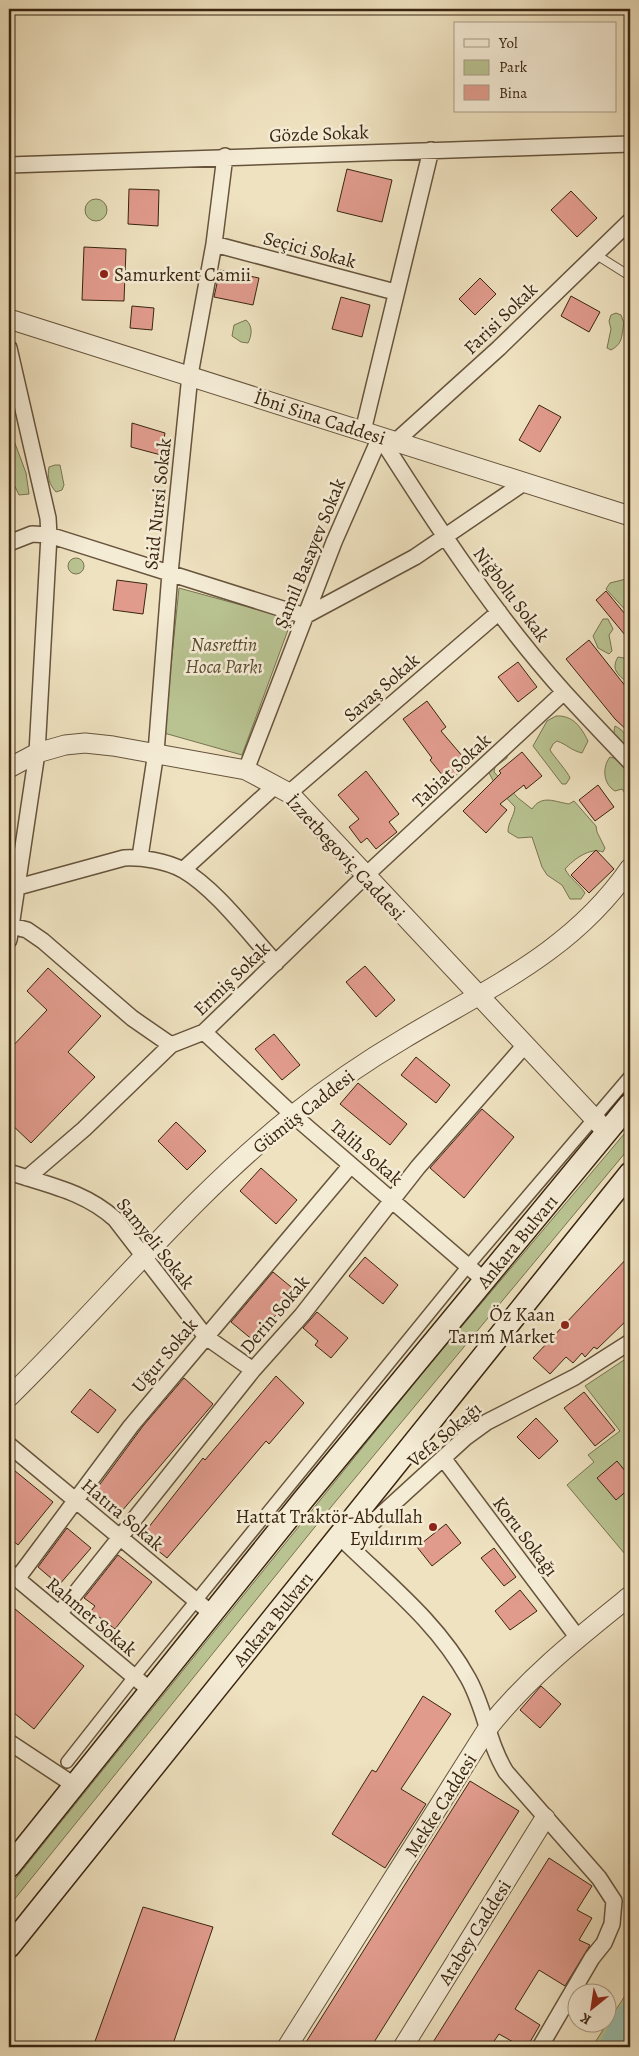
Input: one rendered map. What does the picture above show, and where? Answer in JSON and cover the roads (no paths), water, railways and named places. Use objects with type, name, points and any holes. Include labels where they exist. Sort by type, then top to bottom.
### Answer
[{"type":"main road","name":"Ankara Bulvarı","points":[[9,1867],[150,1690],[204,1607],[484,1280],[600,1126],[630,1104]]},
{"type":"main road","name":"Ankara Bulvarı","points":[[9,1947],[343,1540],[630,1173]]},
{"type":"street","name":"Gözde Sokak","points":[[9,165],[225,156],[630,144]]},
{"type":"street","name":"Şamil Basayev Sokak","points":[[246,770],[334,542],[379,437],[395,292],[431,150]]},
{"type":"street","name":"Said Nursi Sokak","points":[[140,857],[156,752],[170,574],[190,374],[214,244],[225,156]]},
{"type":"street","name":"Farisi Sokak","points":[[379,437],[499,348],[630,222]]},
{"type":"street","name":"Seçici Sokak","points":[[214,244],[395,292]]},
{"type":"street","name":"İbni Sina Caddesi","points":[[9,318],[190,374],[379,437],[630,516]]},
{"type":"street","points":[[9,348],[48,518],[49,535],[37,752],[10,933],[26,930],[43,941],[132,1018],[171,1045]]},
{"type":"street","name":"Niğbolu Sokak","points":[[379,437],[445,538],[499,612],[564,692],[630,762]]},
{"type":"street","points":[[9,543],[32,534],[49,535],[305,616],[415,557],[525,482]]},
{"type":"street","name":"Savaş Sokak","points":[[182,870],[499,612]]},
{"type":"street","name":"Tabiat Sokak","points":[[365,876],[564,692]]},
{"type":"street","name":"İzzetbegoviç Caddesi","points":[[9,768],[37,752],[65,745],[85,744],[156,752],[246,770],[282,789],[600,1126]]},
{"type":"street","points":[[18,887],[124,858],[140,857],[182,870],[209,891],[276,963]]},
{"type":"street","name":"Gümüş Caddesi","points":[[9,1397],[234,1167],[293,1115],[368,1061],[478,998],[527,967],[554,947],[608,898],[630,868]]},
{"type":"street","name":"Ermiş Sokak","points":[[27,1178],[84,1129],[171,1045],[204,1032],[365,876]]},
{"type":"street","name":"Talih Sokak","points":[[204,1032],[293,1115],[484,1280]]},
{"type":"street","name":"Derin Sokak","points":[[59,1614],[253,1370],[302,1315],[452,1126],[525,1045]]},
{"type":"street","points":[[67,1762],[134,1676],[204,1607],[468,1266],[600,1126],[630,1076]]},
{"type":"street","name":"Uğur Sokak","points":[[13,1575],[75,1500],[131,1426],[351,1165]]},
{"type":"street","name":"Samyeli Sokak","points":[[9,1172],[63,1188],[102,1208],[115,1219],[143,1258],[206,1337],[253,1370]]},
{"type":"street","name":"Vefa Sokağı","points":[[343,1540],[487,1422],[575,1377],[630,1342]]},
{"type":"street","name":"Hatıra Sokak","points":[[9,1445],[204,1607]]},
{"type":"street","name":"Koru Sokağı","points":[[443,1458],[578,1638]]},
{"type":"street","points":[[343,1540],[401,1594],[449,1647],[470,1680],[497,1758],[506,1772],[544,1818],[609,1890],[614,1902],[615,1912],[604,1943],[592,1958],[540,2047]]},
{"type":"street","name":"Rahmet Sokak","points":[[13,1575],[150,1690]]},
{"type":"street","name":"Mekke Caddesi","points":[[287,2047],[488,1728],[509,1701],[539,1671],[630,1596]]},
{"type":"street","points":[[9,1742],[74,1785]]},
{"type":"street","name":"Atabey Caddesi","points":[[403,2047],[544,1818]]},
{"type":"lane","points":[[595,254],[630,276]]},
{"type":"waterway","points":[[614,2047],[630,2017]]},
{"type":"place","name":"Samurkent Camii","points":[[104,274]]},
{"type":"place","name":"Öz Kaan Tarım Market","points":[[565,1325]]},
{"type":"place","name":"Hattat Traktör-Abdullah Eyıldırım","points":[[433,1527]]},
{"type":"park label","name":"Nasrettin Hoca Parkı","points":[[224,655]]}]
